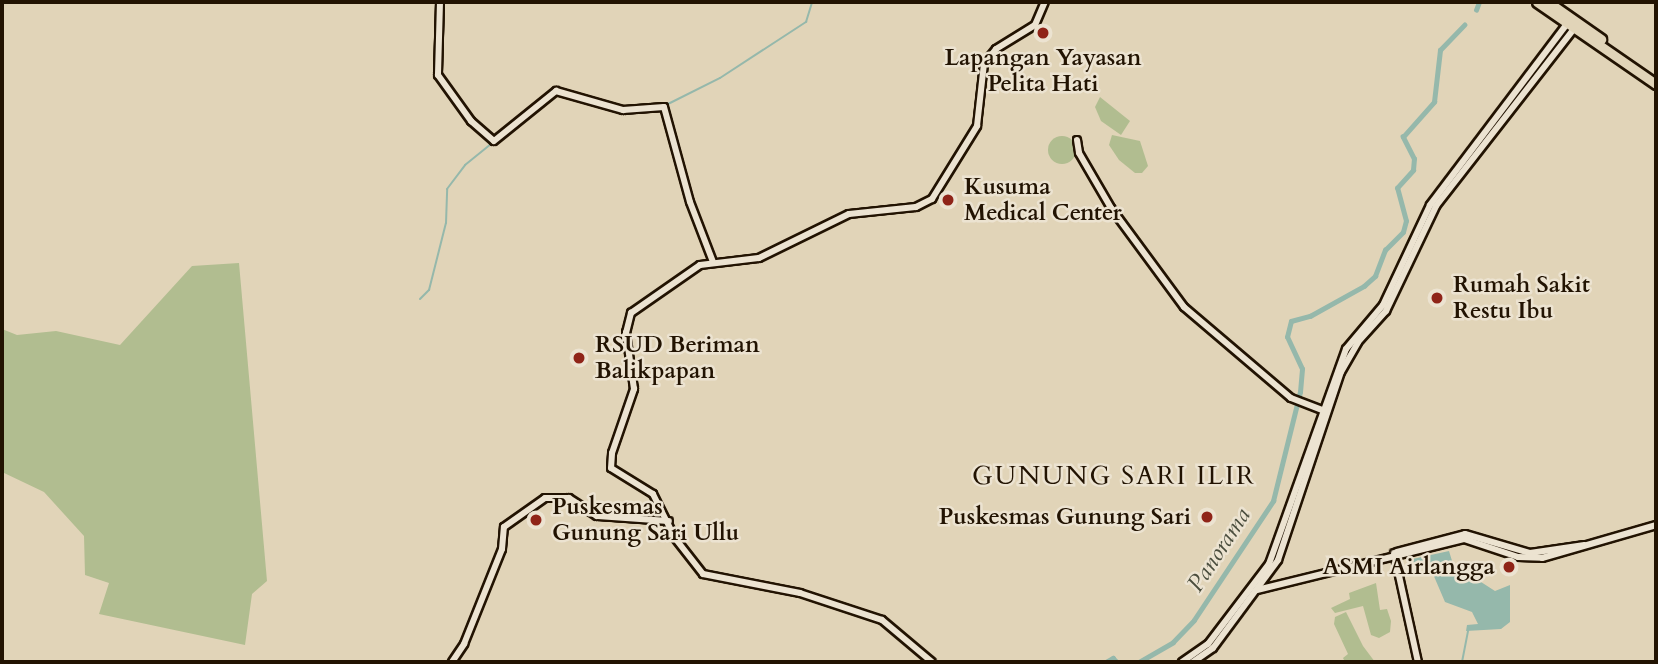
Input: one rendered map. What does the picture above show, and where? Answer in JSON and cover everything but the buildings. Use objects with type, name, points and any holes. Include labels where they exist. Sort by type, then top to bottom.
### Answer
[{"type":"highway","points":[[1537,2],[1656,78]]},
{"type":"highway","points":[[1548,2],[1656,83]]},
{"type":"main road","points":[[440,2],[438,75],[471,121],[494,141],[556,91],[623,110],[664,107],[690,202],[713,262]]},
{"type":"main road","points":[[932,662],[882,620],[800,593],[704,574],[674,536],[647,491],[611,468],[612,453],[634,389],[627,322],[631,313],[691,269],[713,262],[760,258],[846,215],[916,206],[932,199],[977,126],[984,64],[996,49],[1035,25],[1045,2]]},
{"type":"main road","points":[[1182,662],[1208,644],[1259,586],[1280,541],[1322,410],[1346,349],[1383,305],[1430,205],[1573,23]]},
{"type":"main road","points":[[1193,662],[1213,649],[1259,586],[1290,533],[1338,380],[1353,348],[1386,311],[1436,206],[1509,106]]},
{"type":"main road","points":[[1077,140],[1079,153],[1111,208],[1135,236],[1172,292],[1193,316],[1296,400],[1322,410]]},
{"type":"main road","points":[[452,662],[464,644],[490,578],[504,552],[505,533],[514,521],[545,498],[556,496],[574,500],[597,516],[665,519]]},
{"type":"main road","points":[[1259,586],[1276,586],[1396,552],[1464,539],[1518,556],[1542,558],[1656,524]]},
{"type":"main road","points":[[1396,552],[1418,662]]},
{"type":"shaded area","points":[[1100,97],[1130,121],[1121,135],[1101,121],[1095,107]]},
{"type":"shaded area","points":[[1112,135],[1140,141],[1148,166],[1142,173],[1135,173],[1119,160],[1109,145]]},
{"type":"shaded area","points":[[1062,136],[1072,140],[1076,150],[1072,160],[1062,164],[1052,160],[1048,150],[1052,140]]},
{"type":"shaded area","points":[[239,263],[267,581],[252,594],[245,645],[99,614],[109,583],[85,575],[84,536],[44,492],[2,472],[2,329],[17,335],[56,331],[120,345],[192,266]]},
{"type":"shaded area","points":[[1449,551],[1453,564],[1495,591],[1510,585],[1510,622],[1501,629],[1466,631],[1467,625],[1478,624],[1472,612],[1445,602],[1430,567],[1410,567],[1408,560]]},
{"type":"shaded area","points":[[1376,583],[1380,610],[1387,609],[1391,621],[1390,632],[1379,638],[1371,635],[1363,606],[1335,613],[1331,608],[1350,599],[1349,593]]},
{"type":"shaded area","points":[[1346,612],[1363,646],[1375,662],[1345,662],[1343,658],[1348,654],[1334,624],[1335,617]]},
{"type":"waterway","points":[[666,105],[720,78],[806,22],[812,2]]},
{"type":"waterway","name":"Panorama","points":[[1476,10],[1479,2]]},
{"type":"waterway","name":"Panorama","points":[[1139,662],[1173,642],[1194,620],[1273,501],[1300,392],[1302,369],[1287,337],[1291,321],[1310,316],[1364,286],[1375,276],[1385,250],[1403,232],[1406,221],[1397,188],[1413,170],[1414,159],[1403,137],[1434,102],[1440,50],[1464,25]]},
{"type":"waterway","points":[[565,90],[589,97]]},
{"type":"waterway","points":[[526,111],[549,93]]},
{"type":"waterway","points":[[420,299],[429,290],[446,223],[447,189],[465,165],[491,144]]},
{"type":"waterway","points":[[1462,662],[1468,631]]},
{"type":"waterway","name":"Panorama","points":[[1106,662],[1113,658],[1117,662]]},
{"type":"place","name":"Lapangan Yayasan Pelita Hati","points":[[1043,33]]},
{"type":"place","name":"Kusuma Medical Center","points":[[948,200]]},
{"type":"place","name":"Rumah Sakit Restu Ibu","points":[[1437,298]]},
{"type":"place","name":"RSUD Beriman Balikpapan","points":[[579,358]]},
{"type":"place","name":"Puskesmas Gunung Sari","points":[[1207,517]]},
{"type":"place","name":"Puskesmas Gunung Sari Ullu","points":[[536,520]]},
{"type":"place","name":"ASMI Airlangga","points":[[1509,567]]},
{"type":"district","name":"GUNUNG SARI ILIR","points":[[1114,476]]}]
